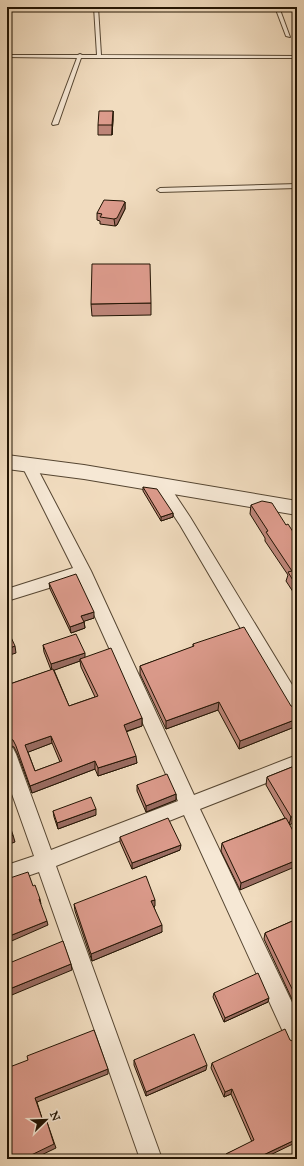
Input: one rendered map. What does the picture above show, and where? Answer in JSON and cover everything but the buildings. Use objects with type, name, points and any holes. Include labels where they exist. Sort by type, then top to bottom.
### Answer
[{"type":"street","points":[[7,462],[161,485],[297,508]]},
{"type":"street","points":[[28,464],[83,571],[189,806],[297,1037]]},
{"type":"street","points":[[161,485],[185,521],[297,709]]},
{"type":"street","points":[[7,595],[83,571]]},
{"type":"street","points":[[7,754],[151,1159]]},
{"type":"street","points":[[7,874],[189,806],[297,763]]},
{"type":"lane","points":[[96,7],[99,56]]},
{"type":"lane","points":[[277,7],[288,36]]},
{"type":"lane","points":[[7,56],[297,57]]},
{"type":"lane","points":[[55,124],[80,56]]},
{"type":"lane","points":[[160,190],[297,186]]}]
